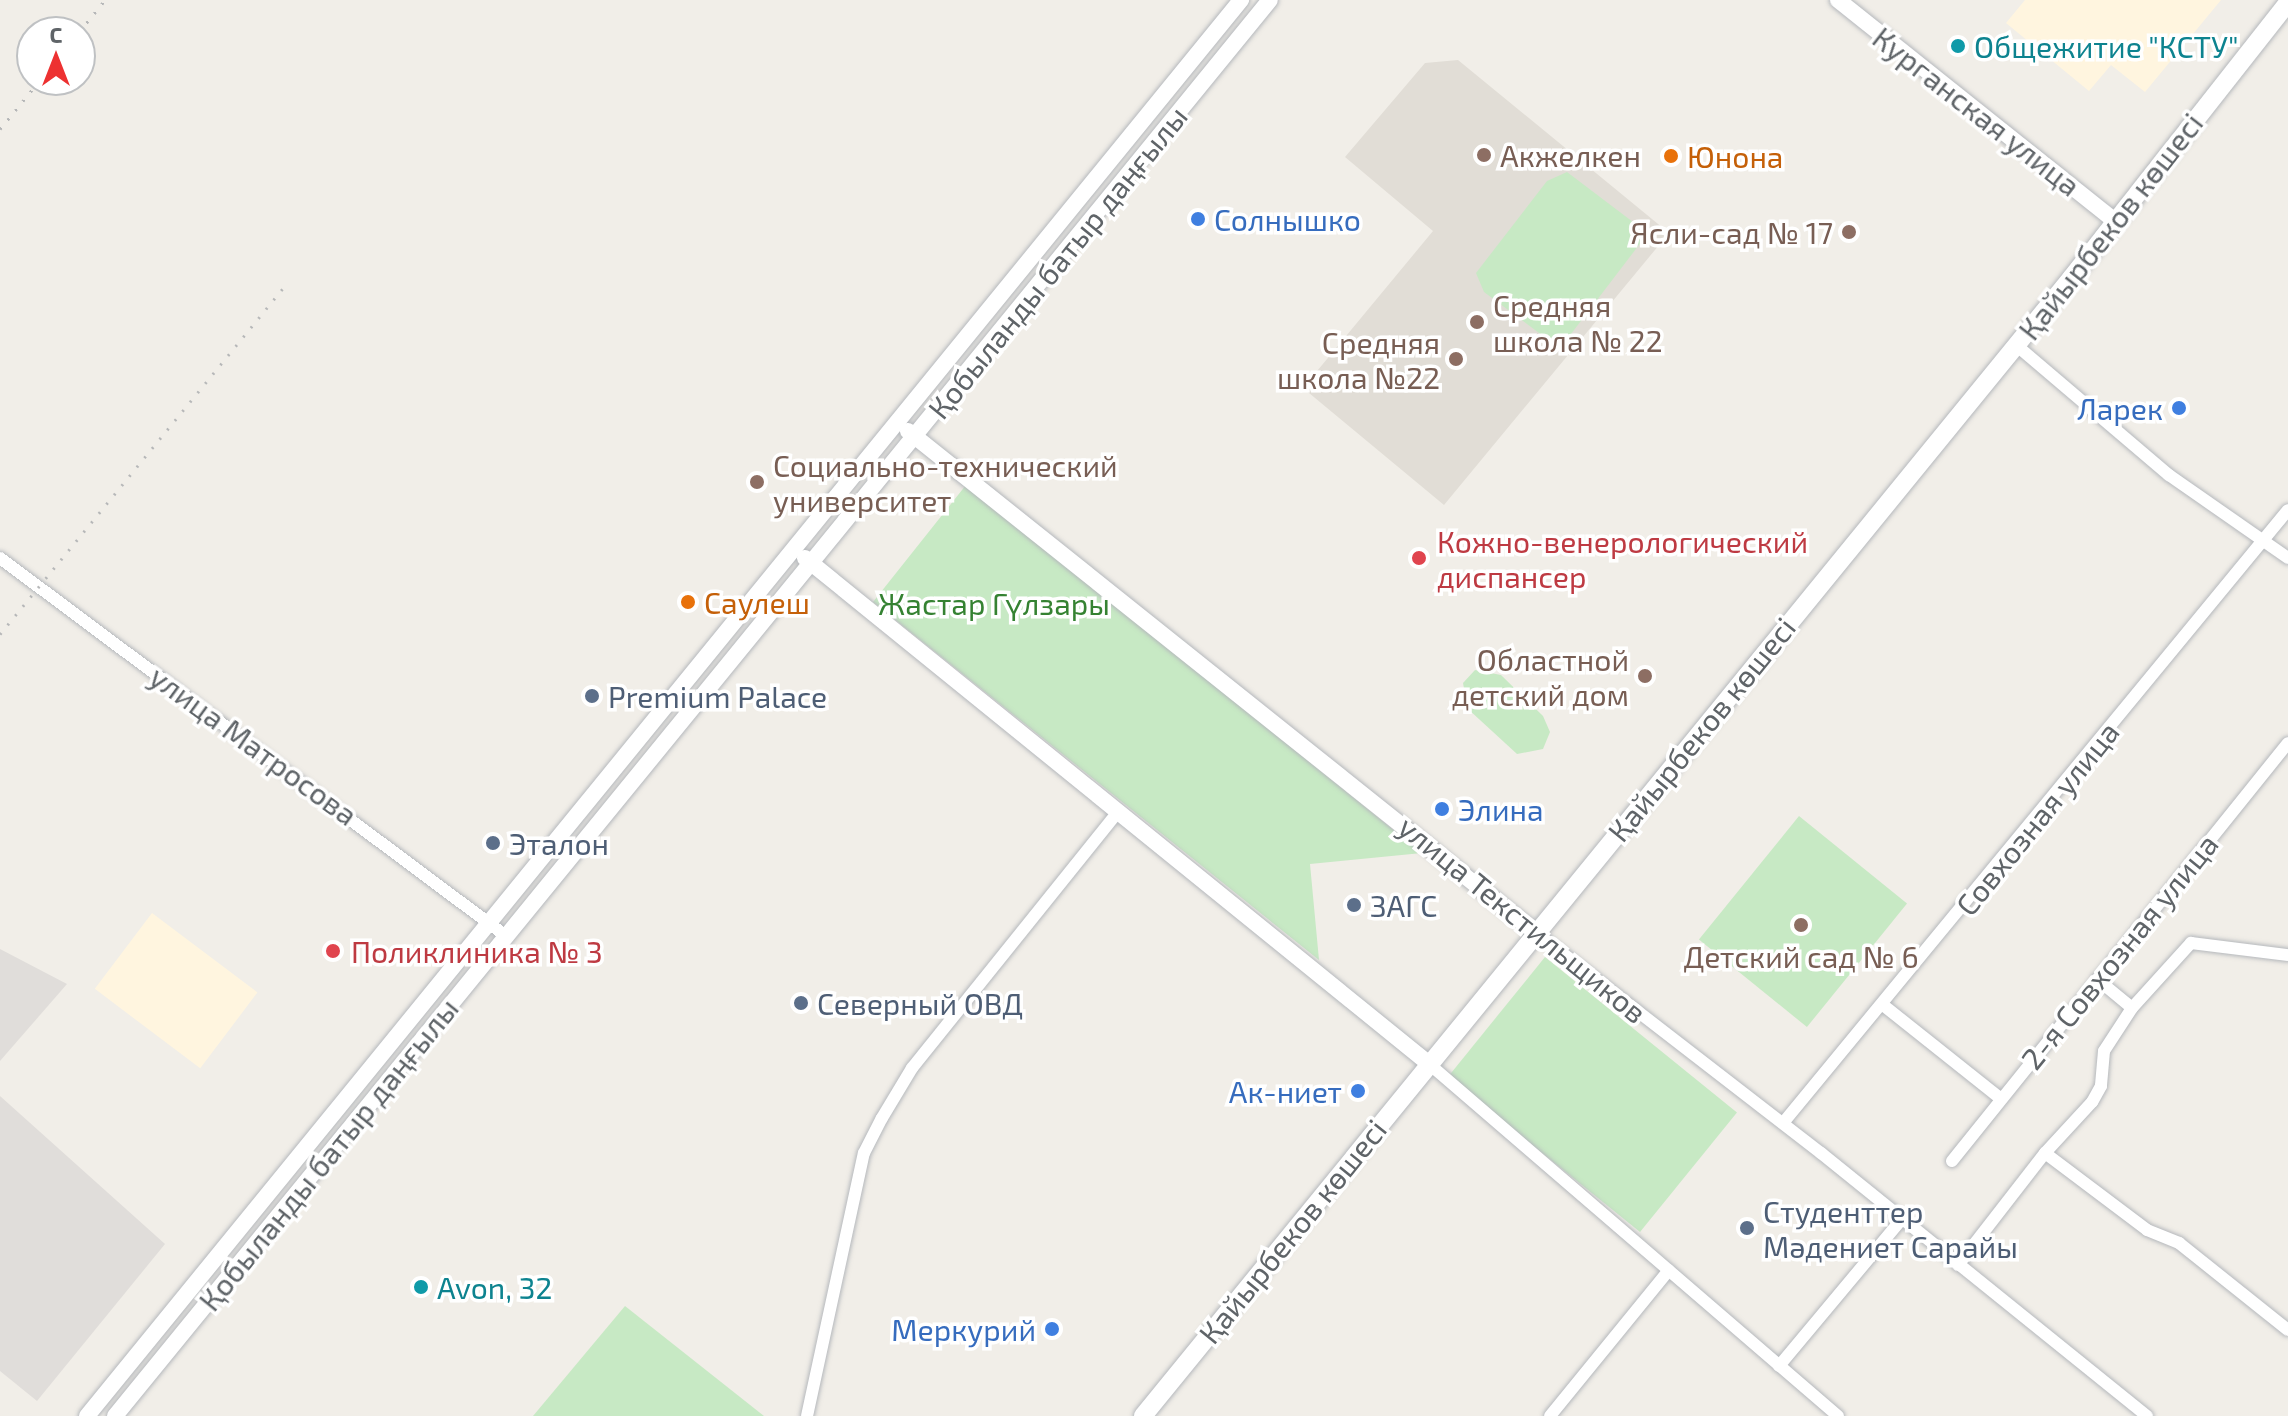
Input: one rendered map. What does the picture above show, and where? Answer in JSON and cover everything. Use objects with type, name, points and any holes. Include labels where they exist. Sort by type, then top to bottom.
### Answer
[{"type":"main road","name":"Қайырбеков көшесі","points":[[1143,1416],[2116,222],[2288,3]]},
{"type":"street","name":"Қобыланды батыр даңғылы","points":[[87,1416],[1241,0]]},
{"type":"street","name":"Қобыланды батыр даңғылы","points":[[115,1416],[1270,0]]},
{"type":"street","name":"Курганская улица","points":[[1838,0],[2116,222]]},
{"type":"street","points":[[2016,345],[2169,475],[2288,558]]},
{"type":"street","name":"улица Текстильщиков","points":[[897,423],[1535,932],[1783,1123],[2147,1416]]},
{"type":"street","name":"Совхозная улица","points":[[1783,1123],[2288,510]]},
{"type":"street","points":[[794,549],[1428,1063],[1838,1416]]},
{"type":"street","name":"улица Матросова","points":[[0,558],[506,936]]},
{"type":"street","name":"2-я Совхозная улица","points":[[1952,1161],[2288,743]]},
{"type":"street","points":[[807,1416],[864,1153],[912,1068],[1117,813]]},
{"type":"street","points":[[1958,1265],[2045,1153],[2092,1102],[2101,1086],[2104,1051],[2132,1008],[2191,943],[2288,955]]},
{"type":"street","points":[[2097,979],[2132,1008]]},
{"type":"street","points":[[1883,1005],[2000,1098]]},
{"type":"street","points":[[2045,1153],[2147,1230],[2179,1243],[2288,1330]]},
{"type":"street","points":[[1779,1366],[1902,1219]]},
{"type":"street","points":[[1550,1416],[1669,1270]]},
{"type":"shaded area","points":[[2025,0],[2221,0],[2145,92],[2111,65],[2089,91],[2006,23]]},
{"type":"shaded area","name":"Средняя школа № 22","points":[[1458,60],[1669,233],[1444,505],[1303,388],[1433,231],[1345,157],[1425,63]]},
{"type":"shaded area","points":[[152,913],[257,992],[200,1068],[95,989]]},
{"type":"shaded area","points":[[0,949],[67,984],[0,1061]]},
{"type":"shaded area","points":[[0,1096],[165,1244],[37,1401],[0,1371]]},
{"type":"green space","points":[[1567,172],[1633,222],[1642,241],[1571,334],[1551,342],[1484,292],[1476,273],[1547,181]]},
{"type":"green space","name":"Жастар Гүлзары","points":[[966,485],[1422,853],[1310,864],[1319,960],[873,602]]},
{"type":"green space","points":[[1475,670],[1501,675],[1543,716],[1550,732],[1543,749],[1517,754],[1468,709],[1463,683]]},
{"type":"green space","points":[[1799,816],[1907,903],[1807,1027],[1699,940]]},
{"type":"green space","points":[[1545,957],[1737,1112],[1640,1232],[1448,1077]]},
{"type":"green space","points":[[625,1306],[764,1416],[533,1416]]},
{"type":"railway","points":[[92,16],[105,0]]},
{"type":"railway","points":[[0,129],[27,96]]},
{"type":"railway","points":[[0,634],[288,282]]},
{"type":"place","name":"Общежитие \"КСТУ\"","points":[[1958,46]]},
{"type":"place","name":"Акжелкен","points":[[1484,155]]},
{"type":"place","name":"Юнона","points":[[1671,156]]},
{"type":"place","name":"Солнышко","points":[[1198,219]]},
{"type":"place","name":"Ясли-сад № 17","points":[[1849,232]]},
{"type":"place","name":"Средняя школа № 22","points":[[1477,322]]},
{"type":"place","name":"Средняя школа №22","points":[[1456,359]]},
{"type":"place","name":"Ларек","points":[[2179,408]]},
{"type":"place","name":"Социально-технический университет","points":[[757,482]]},
{"type":"place","name":"Кожно-венерологический диспансер","points":[[1419,558]]},
{"type":"place","name":"Саулеш","points":[[688,602]]},
{"type":"place","name":"Областной детский дом","points":[[1645,676]]},
{"type":"place","name":"Premium Palace","points":[[592,696]]},
{"type":"place","name":"Элина","points":[[1442,809]]},
{"type":"place","name":"Эталон","points":[[493,843]]},
{"type":"place","name":"ЗАГС","points":[[1354,905]]},
{"type":"place","name":"Детский сад № 6","points":[[1801,925]]},
{"type":"place","name":"Поликлиника № 3","points":[[333,951]]},
{"type":"place","name":"Северный ОВД","points":[[801,1003]]},
{"type":"place","name":"Ак-ниет","points":[[1358,1091]]},
{"type":"place","name":"Студенттер Мәдениет Сарайы","points":[[1747,1228]]},
{"type":"place","name":"Avon, 32","points":[[421,1287]]},
{"type":"place","name":"Меркурий","points":[[1052,1329]]}]
